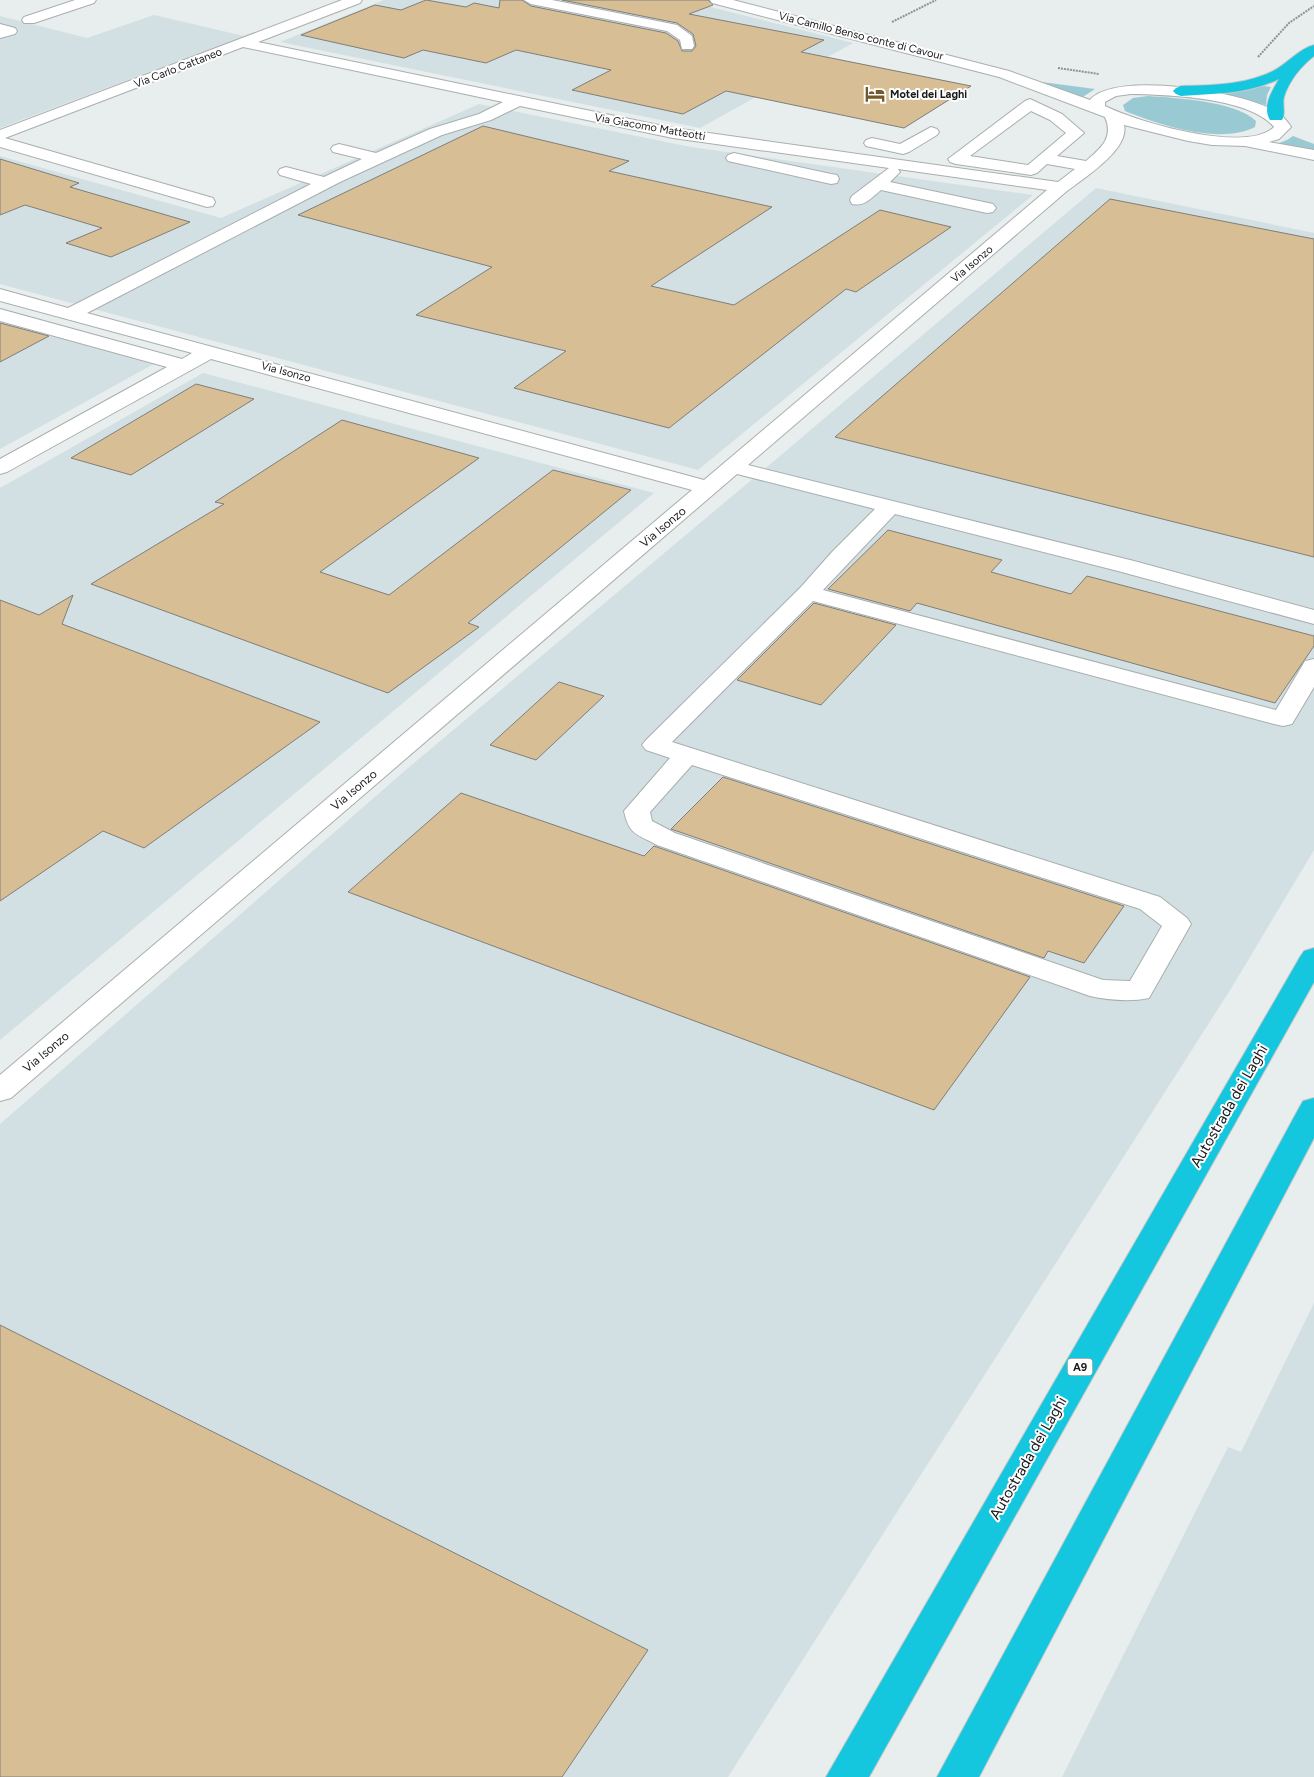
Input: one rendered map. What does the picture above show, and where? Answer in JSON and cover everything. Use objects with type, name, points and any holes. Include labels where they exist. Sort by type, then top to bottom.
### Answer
[{"type":"highway","points":[[1181,92],[1251,85],[1270,80],[1293,67],[1314,49]]},
{"type":"highway","points":[[1278,119],[1276,98],[1293,67]]},
{"type":"highway","name":"Autostrada dei Laghi","points":[[847,1777],[1314,957]]},
{"type":"highway","points":[[958,1777],[1314,1108]]},
{"type":"street","points":[[29,20],[89,0]]},
{"type":"street","name":"Via Carlo Cattaneo","points":[[0,136],[355,0]]},
{"type":"street","points":[[531,0],[672,28],[688,38],[687,46]]},
{"type":"street","name":"Via Camillo Benso conte di Cavour","points":[[717,0],[1004,74],[1098,108],[1112,116],[1152,129],[1203,139]]},
{"type":"street","points":[[0,28],[10,31],[0,34]]},
{"type":"street","name":"Via Giacomo Matteotti","points":[[243,43],[672,133],[1061,187]]},
{"type":"street","name":"Via Camillo Benso conte di Cavour","points":[[1004,74],[1070,83]]},
{"type":"street","points":[[1096,86],[1181,92],[1240,102],[1278,119],[1298,132]]},
{"type":"street","points":[[1098,108],[1097,101],[1104,95],[1131,89]]},
{"type":"street","points":[[70,314],[324,182],[436,132],[485,117],[518,101]]},
{"type":"street","points":[[1044,159],[1076,133],[1056,117],[1030,104],[956,159],[1031,170],[1044,159],[1093,162]]},
{"type":"street","name":"Via Isonzo","points":[[0,1091],[1061,187],[1093,162],[1115,138],[1116,126],[1112,116]]},
{"type":"street","points":[[1236,142],[1272,138],[1283,127],[1278,119]]},
{"type":"street","points":[[841,156],[866,142],[903,149],[931,132]]},
{"type":"street","points":[[1149,142],[1203,139],[1236,142],[1314,155]]},
{"type":"street","points":[[0,142],[207,202]]},
{"type":"street","name":"Via Isonzo","points":[[1093,162],[1131,146]]},
{"type":"street","points":[[339,149],[376,158]]},
{"type":"street","points":[[751,175],[794,150]]},
{"type":"street","points":[[707,152],[830,179]]},
{"type":"street","points":[[858,200],[901,165]]},
{"type":"street","points":[[286,172],[324,182]]},
{"type":"street","points":[[878,184],[988,208]]},
{"type":"street","name":"Via Isonzo","points":[[0,295],[708,488]]},
{"type":"street","points":[[0,315],[184,366]]},
{"type":"street","points":[[0,468],[211,351]]},
{"type":"street","points":[[732,468],[1126,566],[1314,617]]},
{"type":"street","points":[[687,755],[637,811],[640,825],[666,839],[1100,989],[1140,991],[1177,924],[1150,903],[687,755],[654,745],[808,593],[840,557],[889,508]]},
{"type":"street","points":[[808,593],[1283,719],[1314,666]]},
{"type":"path","points":[[862,36],[882,29],[936,0]]},
{"type":"path","points":[[1252,63],[1289,23],[1314,6]]},
{"type":"path","points":[[1053,67],[1107,74]]},
{"type":"shaded area","points":[[384,0],[683,0],[853,43],[700,128],[280,42]]},
{"type":"shaded area","points":[[154,15],[244,36],[0,128],[0,16],[87,38]]},
{"type":"shaded area","points":[[1042,82],[1095,89],[1081,98]]},
{"type":"shaded area","points":[[1264,86],[1271,87],[1267,95],[1266,105],[1223,94]]},
{"type":"shaded area","points":[[1148,96],[1205,102],[1235,109],[1247,114],[1256,121],[1255,127],[1241,132],[1207,134],[1172,127],[1125,111],[1123,105],[1133,98]]},
{"type":"shaded area","points":[[479,104],[691,147],[1033,195],[698,470],[0,284],[0,156],[221,218]]},
{"type":"shaded area","points":[[1293,136],[1314,144],[1314,151],[1274,145]]},
{"type":"shaded area","points":[[1096,188],[1314,233],[1314,850],[1232,987],[728,1777],[0,1777],[0,1124],[408,768]]},
{"type":"shaded area","points":[[0,308],[170,355],[0,449]]},
{"type":"shaded area","points":[[203,373],[654,493],[0,1040],[0,488]]},
{"type":"shaded area","points":[[1314,1303],[1314,1777],[1062,1777],[1228,1447],[1241,1452]]},
{"type":"building","points":[[426,0],[466,7],[474,3],[499,8],[500,0],[522,0],[531,6],[666,33],[678,41],[682,51],[692,51],[696,46],[693,34],[677,23],[562,0],[708,0],[713,5],[689,14],[824,40],[801,52],[971,86],[904,128],[726,91],[683,114],[572,90],[611,70],[516,50],[486,63],[423,50],[404,58],[301,35],[375,5],[401,10]]},
{"type":"building","points":[[483,126],[629,161],[609,171],[772,207],[651,286],[734,305],[880,210],[951,227],[856,292],[846,289],[669,428],[514,388],[566,351],[416,315],[492,267],[298,215]]},
{"type":"building","points":[[0,159],[79,183],[70,187],[190,222],[111,257],[66,243],[102,228],[25,205],[0,215]]},
{"type":"building","points":[[1110,199],[1314,239],[1314,557],[835,437]]},
{"type":"building","points":[[0,323],[49,336],[0,362]]},
{"type":"building","points":[[196,384],[254,399],[131,475],[71,458]]},
{"type":"building","points":[[342,420],[479,458],[320,572],[389,595],[553,470],[631,490],[468,623],[479,627],[388,693],[91,584],[224,504],[215,502]]},
{"type":"building","points":[[888,530],[1002,560],[991,572],[1071,594],[1087,576],[1314,636],[1314,646],[1275,703],[917,603],[910,611],[828,589]]},
{"type":"building","points":[[73,595],[62,624],[320,722],[144,848],[103,831],[0,901],[0,600],[39,615]]},
{"type":"building","points":[[814,603],[896,625],[821,705],[737,680]]},
{"type":"building","points":[[559,682],[604,696],[536,760],[490,745]]},
{"type":"building","points":[[723,777],[1124,906],[1084,963],[1048,951],[1044,958],[671,829]]},
{"type":"building","points":[[461,793],[644,856],[654,846],[1030,977],[934,1110],[348,892]]},
{"type":"building","points":[[0,1325],[648,1650],[562,1777],[0,1777]]},
{"type":"place","name":"Motel dei Laghi","points":[[875,94]]}]
